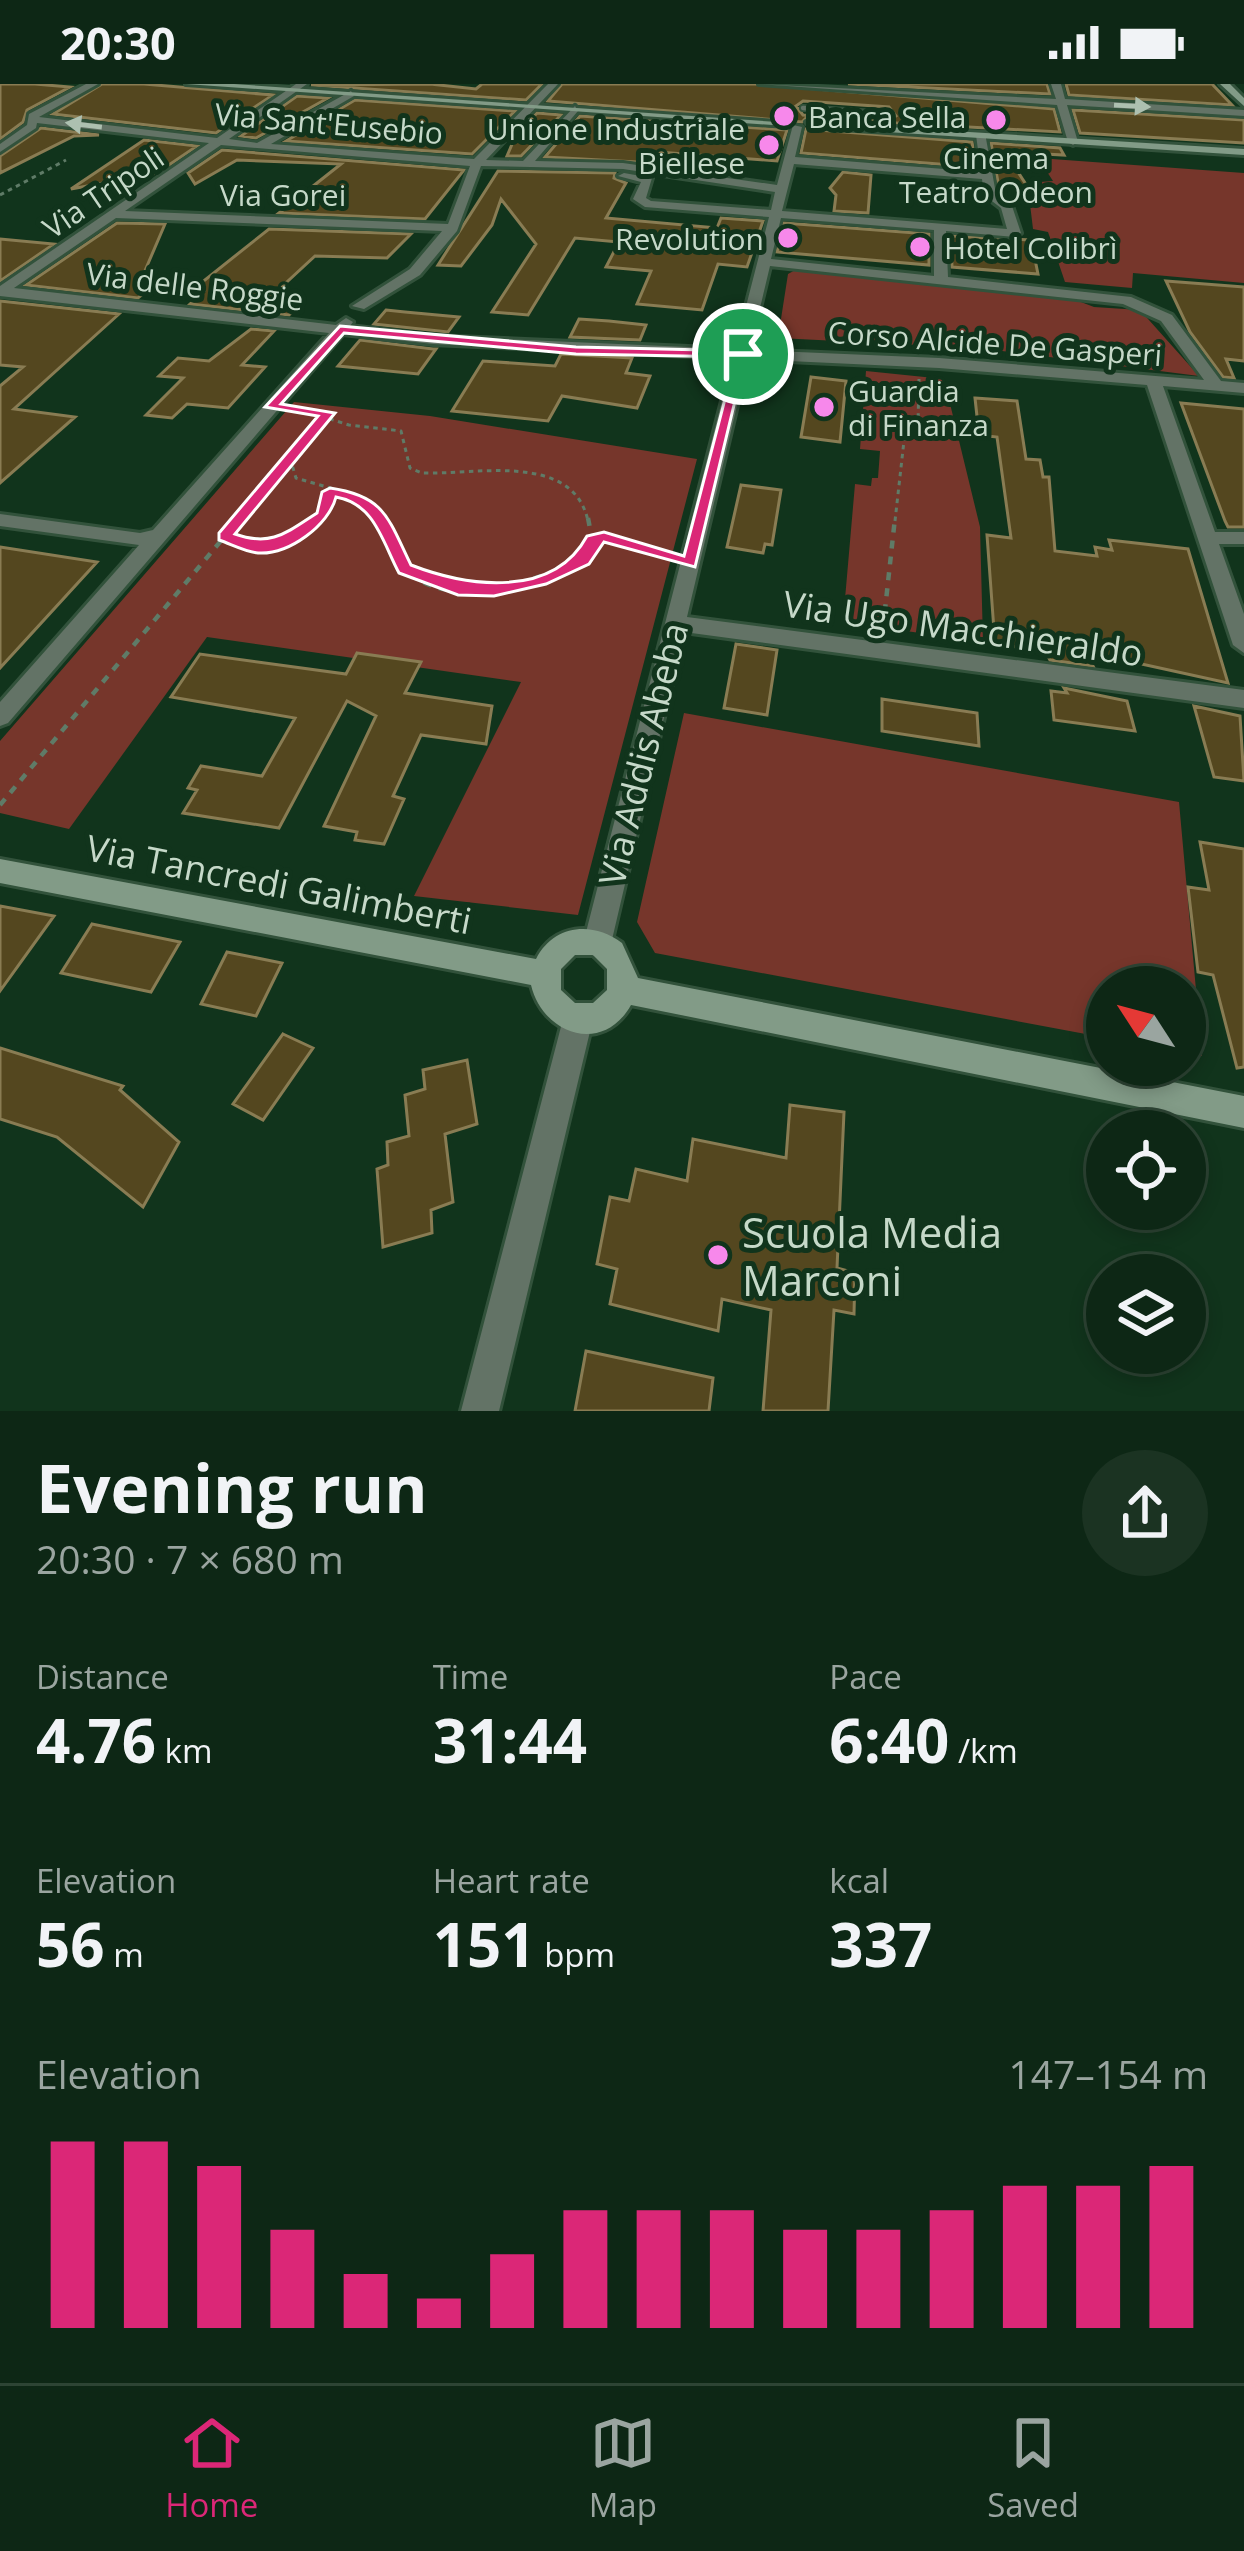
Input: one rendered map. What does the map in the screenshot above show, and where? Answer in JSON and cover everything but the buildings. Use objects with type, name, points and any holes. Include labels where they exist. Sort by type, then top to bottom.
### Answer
[{"type":"street","points":[[0,148],[32,126],[33,119],[93,84]]},
{"type":"street","points":[[191,84],[297,87],[1244,153]]},
{"type":"street","points":[[477,163],[553,84]]},
{"type":"street","points":[[764,84],[1244,113]]},
{"type":"street","points":[[1056,84],[1073,142]]},
{"type":"street","points":[[1225,84],[1244,104]]},
{"type":"street","name":"Via Addis Abeba","points":[[597,944],[810,85]]},
{"type":"street","name":"Via Tripoli","points":[[0,291],[297,87]]},
{"type":"street","points":[[259,146],[351,94]]},
{"type":"street","points":[[528,162],[574,109]]},
{"type":"street","name":"Via Sant'Eusebio","points":[[33,119],[259,146],[477,163],[623,166],[784,190]]},
{"type":"street","points":[[615,176],[648,180],[642,203],[1015,233],[1006,206],[990,195],[981,135]]},
{"type":"street","points":[[790,160],[985,176]]},
{"type":"street","name":"Via Sant'Eusebio","points":[[359,306],[416,272],[453,228],[477,163]]},
{"type":"street","name":"Via Gorei","points":[[113,214],[183,221],[344,219],[453,228]]},
{"type":"street","points":[[940,227],[941,278]]},
{"type":"street","points":[[766,262],[1102,293],[1167,318],[1178,344],[1204,363],[1215,386]]},
{"type":"street","name":"Via delle Roggie","points":[[0,291],[576,350],[743,354]]},
{"type":"street","points":[[0,717],[344,325]]},
{"type":"street","name":"Corso Alcide De Gasperi","points":[[743,354],[1244,388]]},
{"type":"street","points":[[1153,380],[1244,645]]},
{"type":"street","points":[[0,520],[140,539],[163,533]]},
{"type":"street","points":[[1207,538],[1244,538]]},
{"type":"street","name":"Via Ugo Macchieraldo","points":[[674,623],[1244,698]]},
{"type":"street","name":"Via Tancredi Galimberti","points":[[0,871],[544,974]]},
{"type":"street","points":[[597,944],[620,961],[623,989],[607,1012],[578,1019],[550,1003],[544,974],[564,947],[597,944]]},
{"type":"street","points":[[623,989],[1244,1112]]},
{"type":"street","points":[[480,1411],[578,1019]]},
{"type":"lane","points":[[799,120],[889,114]]},
{"type":"path","points":[[0,195],[66,160]]},
{"type":"path","points":[[883,628],[906,423],[918,424],[919,377]]},
{"type":"path","points":[[271,407],[328,413],[342,423],[391,424],[401,431],[410,468],[422,473],[523,470],[548,475],[579,497],[591,516],[592,539],[583,560],[540,580],[494,591],[458,589],[405,569],[381,518],[362,497],[330,492],[296,478],[290,458]]},
{"type":"path","points":[[0,806],[328,413]]},
{"type":"path","points":[[225,536],[258,548],[279,545],[324,515],[330,492]]},
{"type":"path","points":[[592,539],[604,537],[690,564]]},
{"type":"shaded area","points":[[1038,158],[1244,173],[1244,283],[1133,273],[1132,288],[1065,282],[1048,232],[1033,229],[1030,204],[1039,201],[1040,182],[1053,181]]},
{"type":"shaded area","points":[[797,269],[1060,294],[1094,307],[1140,310],[1199,376],[978,348],[778,338],[788,274]]},
{"type":"shaded area","points":[[866,371],[944,379],[980,527],[983,642],[843,622],[855,484],[871,486],[872,478],[878,478],[880,451],[860,449]]},
{"type":"shaded area","points":[[294,402],[430,416],[697,459],[578,915],[414,896],[521,682],[207,637],[69,829],[0,813],[0,741]]},
{"type":"shaded area","points":[[684,713],[1179,802],[1194,966],[1086,966],[1086,1034],[655,953],[637,922]]},
{"type":"place","name":"Banca Sella","points":[[784,116]]},
{"type":"place","name":"Cinema Teatro Odeon","points":[[996,120]]},
{"type":"place","name":"Unione Industriale Biellese","points":[[769,145]]},
{"type":"place","name":"Revolution","points":[[788,238]]},
{"type":"place","name":"Hotel Colibrì","points":[[920,247]]},
{"type":"place","name":"Guardia di Finanza","points":[[824,407]]},
{"type":"place","name":"Scuola Media Marconi","points":[[718,1255]]},
{"type":"route","points":[[340,329],[576,350],[743,354],[690,564],[604,537],[592,539],[583,560],[540,580],[494,591],[458,589],[405,569],[381,518],[362,497],[330,492],[324,515],[279,545],[258,548],[225,536],[328,413],[271,407],[340,329]]}]
